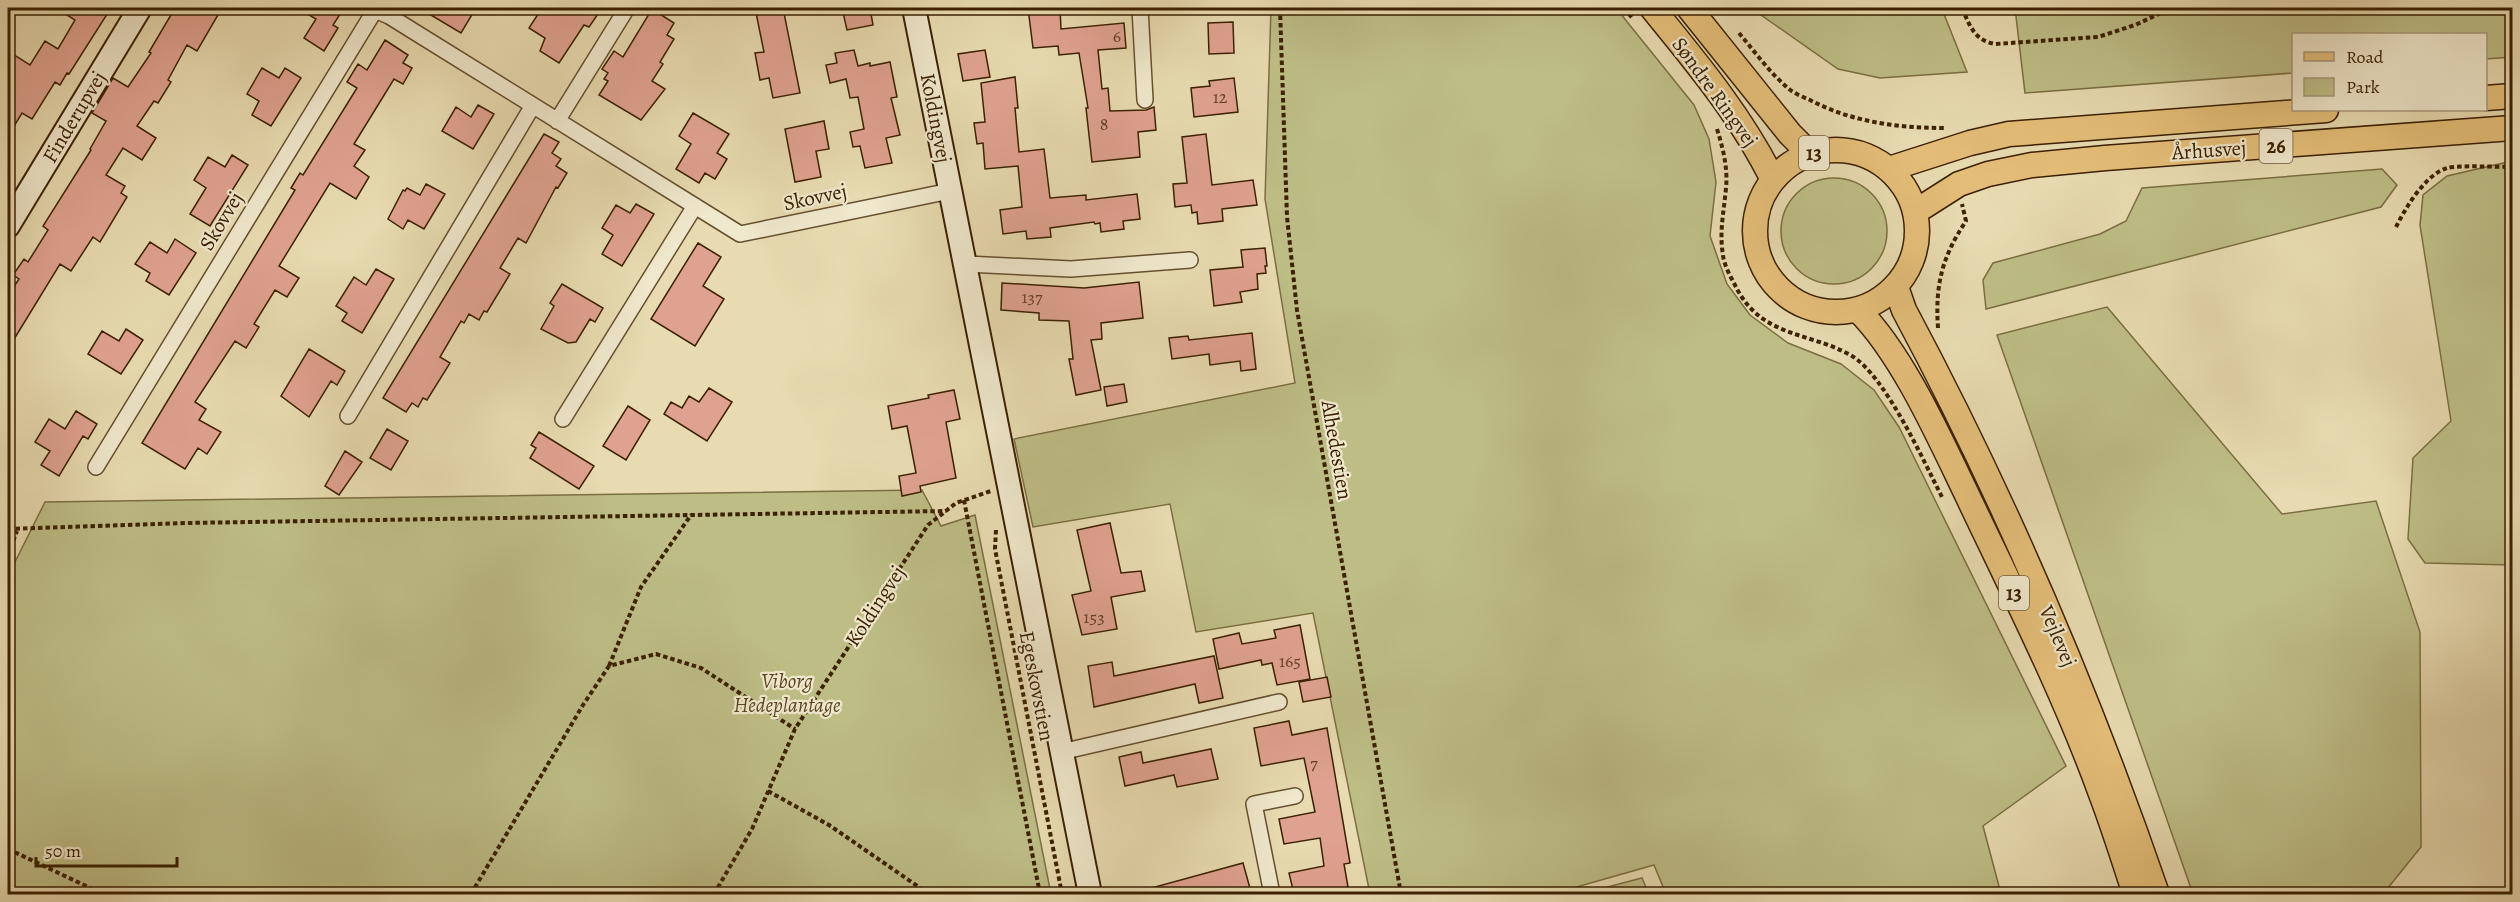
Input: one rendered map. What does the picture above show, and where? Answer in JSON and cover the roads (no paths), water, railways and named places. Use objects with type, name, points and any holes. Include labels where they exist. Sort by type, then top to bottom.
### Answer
[{"type":"main road","name":"Søndre Ringvej","points":[[1689,8],[1790,134],[1810,154]]},
{"type":"main road","name":"Søndre Ringvej","points":[[1645,16],[1741,123],[1756,145],[1773,180]]},
{"type":"main road","points":[[2487,98],[2512,96]]},
{"type":"main road","name":"Århusvej","points":[[1889,170],[2009,134],[2313,111]]},
{"type":"main road","name":"Århusvej","points":[[1915,212],[1959,184],[1988,174],[2032,165],[2512,128]]},
{"type":"main road","name":"13","points":[[1831,150],[1852,152],[1872,158],[1889,170],[1901,182],[1915,212],[1917,232],[1915,252],[1896,287],[1878,301],[1858,310],[1840,313],[1803,306],[1780,290],[1763,268],[1754,232],[1763,196],[1773,180],[1790,165],[1810,154],[1831,150]]},
{"type":"main road","name":"Vejlevej","points":[[1896,287],[1904,310],[1978,455],[2060,638],[2118,783],[2157,894]]},
{"type":"main road","name":"Vejlevej","points":[[1858,310],[1875,327],[1912,389],[1955,471],[2038,642],[2100,791],[2135,894]]},
{"type":"street","name":"Finderupvej","points":[[8,226],[140,8]]},
{"type":"street","points":[[557,121],[627,8]]},
{"type":"street","name":"Koldingvej","points":[[914,8],[1090,894]]},
{"type":"street","points":[[1140,8],[1145,100]]},
{"type":"street","name":"Skovvej","points":[[96,467],[375,10],[392,12],[532,106],[740,234],[950,191]]},
{"type":"street","points":[[348,416],[532,106]]},
{"type":"street","points":[[563,419],[695,206]]},
{"type":"street","points":[[966,264],[1071,270],[1190,260]]},
{"type":"street","points":[[1061,752],[1279,702]]},
{"type":"street","points":[[1272,894],[1254,804],[1294,796]]},
{"type":"park label","name":"Viborg Hedeplantage","points":[[787,693]]}]
